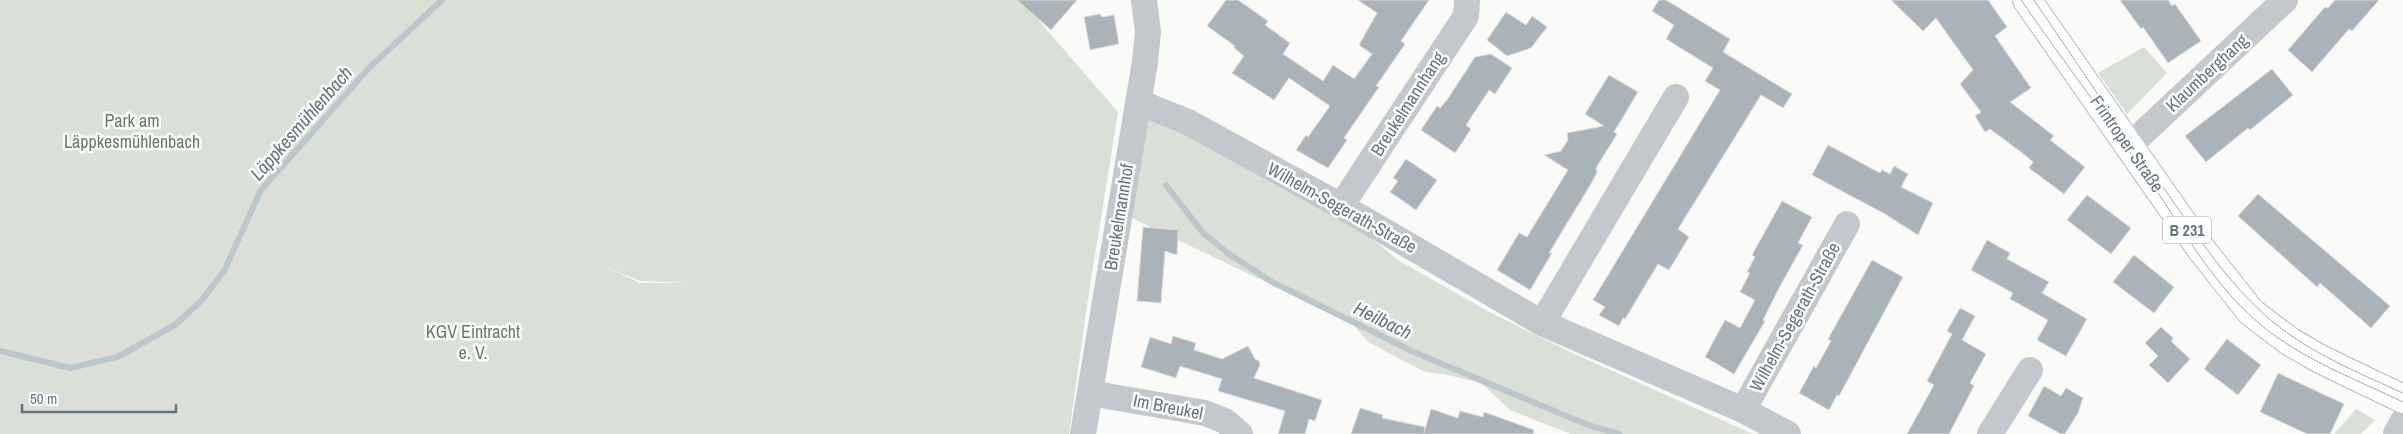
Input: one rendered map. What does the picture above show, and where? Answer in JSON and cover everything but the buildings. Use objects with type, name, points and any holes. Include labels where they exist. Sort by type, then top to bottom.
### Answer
[{"type":"main road","name":"Frintroper Straße","points":[[2027,0],[2224,281],[2251,312],[2264,324],[2297,346],[2403,399]]},
{"type":"street","name":"Breukelmannhof","points":[[1083,434],[1148,32],[1144,0]]},
{"type":"street","name":"Breukelmannhang","points":[[1341,206],[1466,16],[1467,0]]},
{"type":"street","name":"Klaumberghang","points":[[2129,146],[2285,0]]},
{"type":"street","points":[[1542,323],[1676,97]]},
{"type":"street","name":"Wilhelm-Segerath-Straße","points":[[1138,102],[1188,122],[1341,206],[1542,323],[1743,410],[1788,434]]},
{"type":"street","name":"Wilhelm-Segerath-Straße","points":[[1743,410],[1847,224]]},
{"type":"street","points":[[1990,434],[2030,370]]},
{"type":"street","name":"Im Breukel","points":[[1090,393],[1204,412],[1225,421],[1240,434]]},
{"type":"street","points":[[2396,434],[2403,421]]},
{"type":"green space","points":[[0,0],[1021,0],[1118,112],[1087,305],[1069,434],[0,434]],"holes":[[[606,267],[640,281],[687,283],[640,283]]]},
{"type":"green space","points":[[2144,47],[2167,73],[2127,114],[2098,73]]},
{"type":"green space","points":[[1137,104],[1348,219],[1398,260],[1491,313],[1579,356],[1753,434],[1571,434],[1510,410],[1481,383],[1425,372],[1368,342],[1352,323],[1119,212]]},
{"type":"green space","points":[[2356,409],[2375,420],[2361,434],[2334,434]]},
{"type":"waterway","name":"Läppkesmühlenbach","points":[[0,351],[70,368],[117,357],[175,325],[202,300],[224,271],[261,190],[370,67],[442,0]]},
{"type":"waterway","name":"Heilbach","points":[[1166,185],[1203,233],[1229,254],[1274,283],[1416,353],[1588,425],[1619,434]]},
{"type":"tram line","points":[[2021,0],[2151,181],[2208,268],[2242,307],[2261,325],[2294,348],[2329,368],[2403,402]]},
{"type":"tram line","points":[[2034,0],[2114,118]]},
{"type":"tram line","points":[[2158,180],[2225,273],[2256,307],[2273,322],[2319,353],[2403,393]]},
{"type":"park label","name":"Park am Läppkesmühlenbach","points":[[132,131]]},
{"type":"park label","name":"KGV Eintracht e. V.","points":[[473,342]]}]
